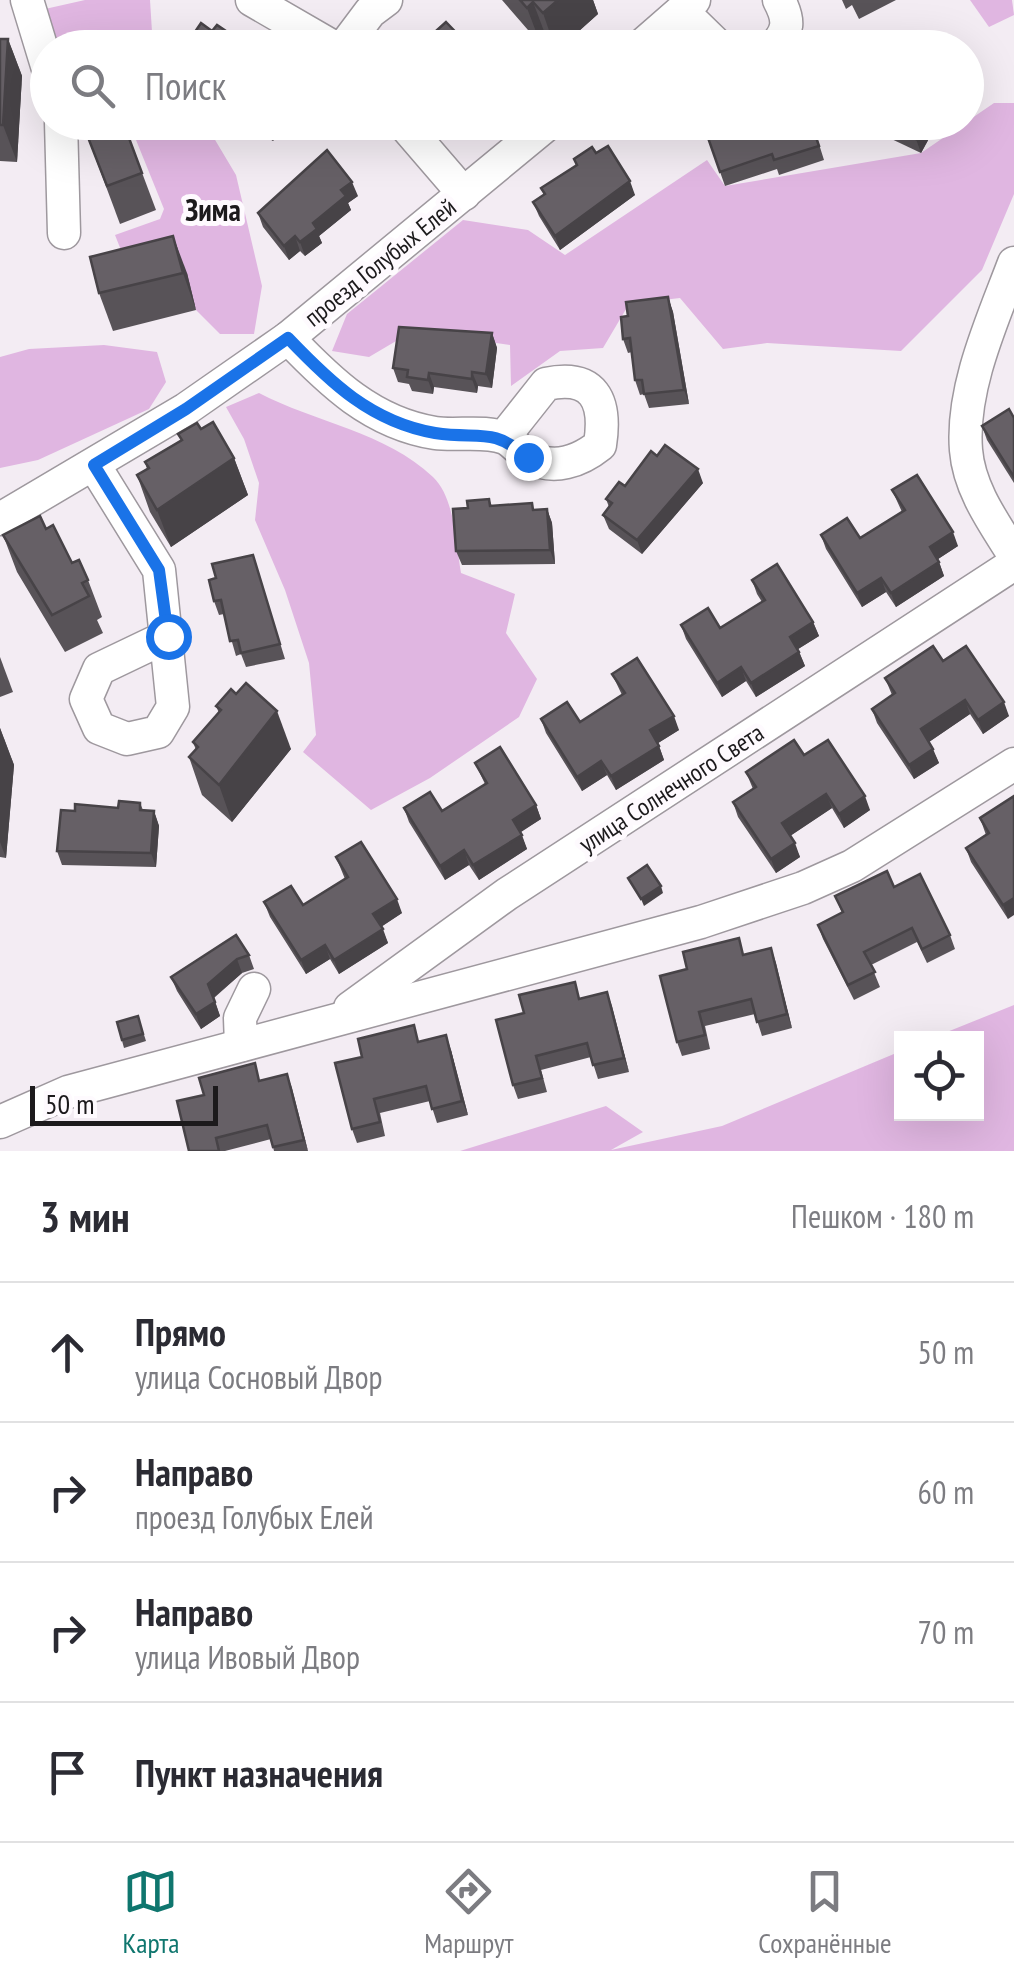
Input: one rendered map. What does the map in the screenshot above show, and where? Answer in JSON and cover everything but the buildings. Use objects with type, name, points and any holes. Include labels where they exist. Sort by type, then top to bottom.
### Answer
[{"type":"street","points":[[252,0],[304,30]]},
{"type":"street","points":[[356,30],[386,0]]},
{"type":"street","points":[[780,0],[788,18],[786,30]]},
{"type":"street","points":[[21,3],[32,30]]},
{"type":"street","points":[[660,30],[688,6],[706,30]]},
{"type":"street","points":[[61,140],[64,233]]},
{"type":"street","points":[[418,140],[464,194]]},
{"type":"street","name":"проезд Голубых Елей","points":[[0,519],[186,409],[288,338],[528,140]]},
{"type":"street","points":[[1014,263],[992,320],[970,402],[966,451],[982,506],[1014,555]]},
{"type":"street","points":[[288,338],[337,389],[380,416],[432,432],[504,437],[528,457],[547,464],[582,460],[600,445],[601,406],[590,388],[570,379],[546,384],[504,437]]},
{"type":"street","points":[[94,465],[159,570],[168,636],[173,708],[158,732],[127,739],[99,728],[86,699],[99,669],[168,636]]},
{"type":"street","name":"улица Солнечного Света","points":[[334,1020],[508,894],[1014,564]]},
{"type":"street","name":"улица Солнечного Света","points":[[0,1122],[68,1092],[702,922],[803,888],[852,866],[1014,764]]},
{"type":"street","points":[[241,1045],[240,1018],[254,989]]},
{"type":"shaded area","points":[[85,0],[150,0],[152,30],[52,30],[45,9]]},
{"type":"shaded area","points":[[970,0],[1012,0],[1014,15],[989,27]]},
{"type":"shaded area","points":[[994,103],[1014,103],[1014,194],[982,270],[901,351],[767,343],[723,349],[680,298],[629,304],[603,348],[560,351],[511,386],[510,345],[413,331],[369,357],[332,351],[347,314],[463,220],[528,230],[565,255],[707,160],[725,186],[921,153],[940,140],[984,140],[984,110]]},
{"type":"shaded area","points":[[136,140],[215,140],[236,175],[262,286],[254,334],[220,334],[196,310],[132,278],[115,235],[160,219],[164,209]]},
{"type":"shaded area","points":[[104,345],[157,352],[166,382],[149,409],[38,460],[0,468],[0,357],[29,349]]},
{"type":"shaded area","points":[[259,393],[372,438],[414,462],[433,477],[446,497],[461,573],[515,594],[506,633],[537,679],[519,717],[430,778],[371,810],[303,752],[316,735],[309,663],[285,590],[255,520],[259,483],[244,439],[226,407]]},
{"type":"shaded area","points":[[1014,1005],[1014,1151],[460,1151],[606,1106],[643,1132],[611,1150],[722,1126],[894,1054],[894,1121],[984,1121],[984,1031],[949,1031]]},
{"type":"district","name":"Зима","points":[[213,211]]},
{"type":"route","points":[[168,636],[159,570],[94,465],[186,409],[288,338],[337,389],[380,416],[432,432],[504,437],[528,457]]}]
